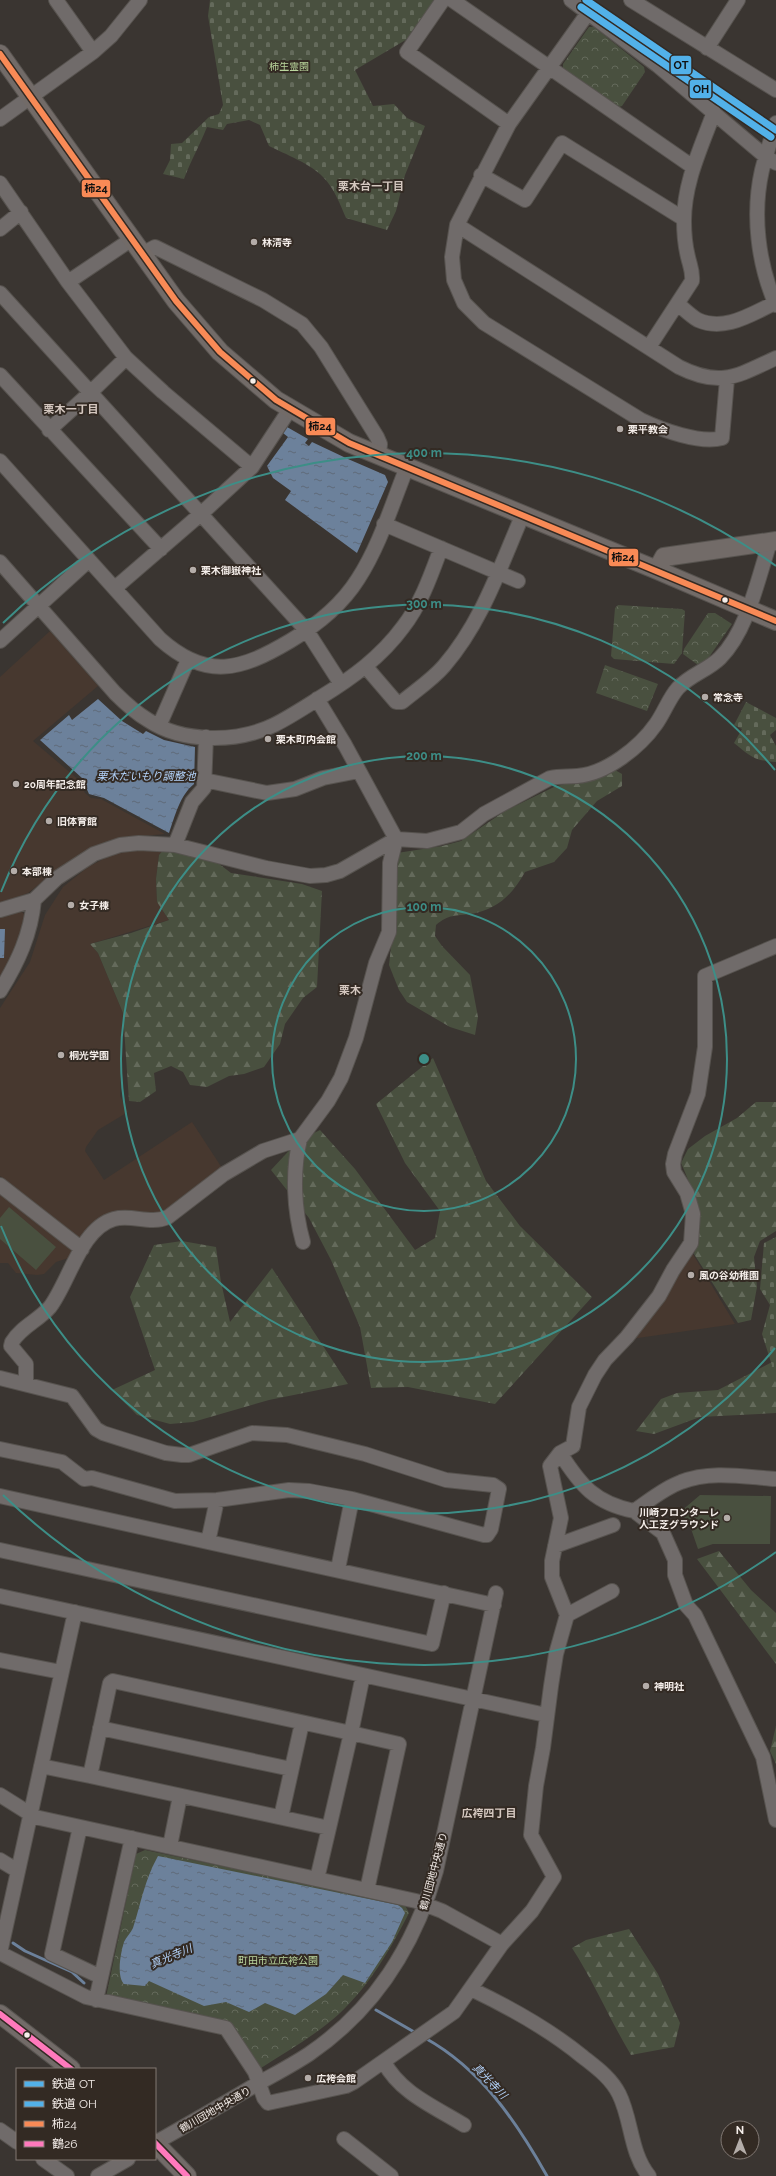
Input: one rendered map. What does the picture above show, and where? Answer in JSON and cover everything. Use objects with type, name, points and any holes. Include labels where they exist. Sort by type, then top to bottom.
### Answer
[{"type":"main road","points":[[0,54],[176,301],[220,352],[247,377],[290,409],[350,443],[379,456],[523,514],[776,621]]},
{"type":"main road","points":[[657,570],[664,558],[773,541]]},
{"type":"main road","points":[[0,2014],[70,2068]]},
{"type":"main road","points":[[156,2144],[187,2176]]},
{"type":"street","points":[[56,0],[93,52]]},
{"type":"street","points":[[0,119],[93,52],[111,36],[140,0]]},
{"type":"street","points":[[443,0],[407,52],[509,124]]},
{"type":"street","points":[[452,0],[693,167]]},
{"type":"street","points":[[571,0],[657,65],[771,160]]},
{"type":"street","points":[[707,48],[738,0]]},
{"type":"street","points":[[637,2],[707,48],[776,90]]},
{"type":"street","points":[[588,13],[509,124],[481,175],[457,226],[452,257],[454,280],[464,303],[475,316],[641,420],[666,432],[692,437],[722,438],[727,379]]},
{"type":"street","points":[[649,347],[692,281],[693,272],[688,258],[684,219],[685,195],[693,167],[714,112]]},
{"type":"street","points":[[678,304],[697,319],[718,325],[727,324],[776,304],[763,267],[758,232],[760,193],[771,160],[776,124]]},
{"type":"street","points":[[481,175],[525,200],[562,143],[684,219]]},
{"type":"street","points":[[0,183],[68,282],[126,358],[163,392],[252,467]]},
{"type":"street","points":[[0,229],[21,212]]},
{"type":"street","points":[[457,226],[695,376],[727,379],[776,358]]},
{"type":"street","points":[[68,282],[132,239]]},
{"type":"street","points":[[142,254],[154,247],[263,300],[302,324],[321,347],[377,437],[380,444],[379,456]]},
{"type":"street","points":[[0,293],[202,513],[307,631],[341,684]]},
{"type":"street","points":[[49,430],[92,392],[126,358]]},
{"type":"street","points":[[0,375],[49,430],[161,549]]},
{"type":"street","points":[[115,588],[202,513],[252,467],[290,409]]},
{"type":"street","points":[[0,461],[160,639],[173,651],[188,660],[222,667],[259,659],[307,631],[328,615],[345,598],[368,561],[407,467]]},
{"type":"street","points":[[366,667],[396,702],[402,702],[442,668],[459,648],[473,627],[523,514]]},
{"type":"street","points":[[384,524],[518,581]]},
{"type":"street","points":[[0,910],[34,900],[57,878],[94,854],[120,845],[139,843],[175,845],[266,868],[298,874],[326,875],[340,871],[396,839],[428,841],[461,832],[484,814],[550,778],[577,776],[602,767],[628,754],[674,706],[677,688],[720,658],[738,633],[773,541]]},
{"type":"street","points":[[0,562],[115,693],[148,721],[177,732],[206,737],[240,736],[273,726],[366,667],[404,626],[426,588],[442,548]]},
{"type":"street","points":[[0,641],[37,605],[89,560]]},
{"type":"street","points":[[159,726],[188,660]]},
{"type":"street","points":[[303,1242],[298,1224],[295,1162],[300,1139],[341,1078],[356,1038],[376,963],[389,932],[390,863],[396,839],[317,699]]},
{"type":"street","points":[[175,845],[192,802],[204,788],[206,737]]},
{"type":"street","points":[[204,780],[267,793],[295,789],[323,778],[359,771]]},
{"type":"street","points":[[0,991],[16,965],[23,948],[32,919],[34,900]]},
{"type":"street","points":[[75,1612],[18,1871],[3,1924],[0,1953],[86,1997],[226,2028],[254,2072],[266,2101],[275,2103],[346,2086],[384,2062],[414,2039],[454,2012],[502,1944],[532,1911],[554,1877],[532,1835],[546,1715],[556,1654],[568,1615],[552,1577],[551,1568],[561,1518],[550,1466],[560,1453],[572,1446],[579,1406],[594,1375],[605,1360],[628,1337],[659,1296],[673,1270],[691,1243],[693,1214],[687,1193],[674,1172],[673,1164],[675,1154],[698,1094],[705,1047],[704,976],[776,946]]},
{"type":"street","points":[[26,1384],[26,1364],[11,1346],[12,1342],[44,1314],[56,1299],[82,1249],[90,1236],[100,1227],[113,1219],[128,1218],[160,1221],[168,1218],[235,1167],[264,1151],[300,1139]]},
{"type":"street","points":[[0,1185],[82,1249]]},
{"type":"street","points":[[0,1378],[72,1396],[96,1429],[103,1433],[175,1455],[189,1455],[252,1433],[268,1433],[287,1435],[365,1454],[446,1480],[493,1485],[499,1489],[491,1529],[487,1535],[352,1499],[309,1491],[289,1490],[217,1500],[175,1501],[92,1478],[84,1479],[62,1462],[0,1449]]},
{"type":"street","points":[[560,1453],[577,1479],[590,1493],[615,1507],[634,1512],[663,1533],[675,1560],[675,1575],[686,1605],[694,1615],[704,1634],[763,1757],[776,1820]]},
{"type":"street","points":[[634,1512],[665,1489],[680,1482],[701,1476],[776,1479]]},
{"type":"street","points":[[0,1496],[444,1593],[432,1644],[0,1550]]},
{"type":"street","points":[[338,1569],[352,1499]]},
{"type":"street","points":[[208,1542],[217,1500]]},
{"type":"street","points":[[555,1546],[612,1525]]},
{"type":"street","points":[[568,1615],[612,1591]]},
{"type":"street","name":"鶴川団地中央通り","points":[[156,2142],[325,2043],[365,2005],[389,1975],[404,1951],[426,1904],[436,1871],[495,1599],[444,1593]]},
{"type":"street","points":[[0,1596],[546,1715]]},
{"type":"street","points":[[0,1660],[61,1672]]},
{"type":"street","points":[[317,1879],[363,1675]]},
{"type":"street","points":[[90,1776],[110,1683],[112,1681],[399,1744],[367,1890]]},
{"type":"street","points":[[280,1817],[302,1723]]},
{"type":"street","points":[[100,1728],[291,1769]]},
{"type":"street","points":[[41,1766],[329,1828]]},
{"type":"street","points":[[0,1795],[30,1815],[426,1904],[502,1944]]},
{"type":"street","points":[[170,1846],[180,1796]]},
{"type":"street","points":[[80,1827],[52,1954],[101,1977]]},
{"type":"street","points":[[96,2000],[132,1838]]},
{"type":"street","points":[[0,1860],[18,1871]]},
{"type":"street","points":[[471,1989],[509,2007],[558,2037],[609,2079],[620,2095],[640,2161],[649,2176]]},
{"type":"street","points":[[384,2062],[395,2080],[408,2090],[464,2125]]},
{"type":"street","points":[[0,2130],[16,2141]]},
{"type":"street","points":[[344,2139],[391,2176]]},
{"type":"street","points":[[44,2160],[67,2176]]},
{"type":"street","points":[[98,2176],[126,2160]]},
{"type":"shaded area","points":[[50,631],[98,686],[33,741],[79,780],[85,793],[91,798],[101,799],[165,834],[119,838],[92,849],[66,863],[28,893],[0,904],[0,677]]},
{"type":"shaded area","name":"桐光学園","points":[[165,848],[159,855],[156,879],[157,902],[169,920],[90,944],[98,953],[123,1013],[120,1096],[128,1112],[98,1130],[86,1147],[85,1151],[104,1180],[192,1122],[222,1168],[161,1216],[130,1213],[78,1242],[32,1204],[34,1202],[0,1176],[0,1008],[30,962],[45,915],[63,887],[88,867],[117,852],[128,849]]},
{"type":"shaded area","points":[[19,909],[26,916],[26,922],[0,983],[0,915]]},
{"type":"shaded area","points":[[0,1190],[71,1247],[72,1257],[56,1262],[44,1274],[37,1275],[16,1273],[8,1263],[0,1263]]},
{"type":"shaded area","name":"風の谷幼稚園","points":[[691,1251],[735,1324],[631,1339]]},
{"type":"green space","name":"柿生霊園","points":[[210,0],[434,0],[436,2],[409,38],[355,70],[373,106],[394,104],[407,118],[425,126],[405,175],[396,211],[387,230],[346,218],[334,191],[327,181],[312,168],[269,146],[260,125],[249,120],[227,124],[223,130],[207,127],[184,179],[163,174],[170,160],[171,144],[182,143],[209,117],[219,114],[223,105],[208,16]]},
{"type":"green space","points":[[589,27],[594,27],[644,67],[645,72],[622,106],[619,107],[563,69],[563,64]]},
{"type":"green space","points":[[618,605],[682,609],[685,611],[682,653],[674,664],[614,659],[611,656],[615,608]]},
{"type":"green space","points":[[708,613],[715,613],[732,624],[707,660],[698,665],[683,654],[684,649]]},
{"type":"green space","points":[[605,665],[658,684],[647,711],[596,693]]},
{"type":"green space","points":[[746,702],[776,718],[776,730],[770,735],[776,746],[776,762],[757,759],[734,743],[742,729],[734,725]]},
{"type":"green space","points":[[615,770],[622,774],[622,786],[597,801],[572,830],[567,848],[554,862],[525,872],[509,894],[489,909],[471,914],[449,917],[436,925],[435,936],[442,946],[470,975],[478,1017],[475,1035],[450,1027],[407,1002],[399,990],[389,965],[393,929],[397,853],[442,846],[461,841],[505,811],[554,787]]},
{"type":"green space","points":[[165,848],[214,860],[231,873],[302,884],[322,891],[317,987],[303,998],[285,1024],[280,1044],[264,1067],[244,1074],[229,1076],[207,1087],[190,1085],[183,1072],[171,1066],[154,1073],[156,1091],[140,1102],[129,1101],[123,1013],[98,953],[90,944],[131,933],[169,920],[157,902],[156,879],[159,855]]},
{"type":"green space","points":[[433,1058],[486,1181],[520,1226],[592,1297],[495,1404],[408,1387],[371,1388],[360,1327],[331,1260],[309,1218],[271,1170],[298,1141],[320,1130],[355,1169],[415,1250],[435,1238],[440,1211],[405,1163],[376,1104]]},
{"type":"green space","points":[[756,1102],[776,1102],[776,1231],[760,1241],[754,1257],[757,1287],[751,1320],[738,1323],[694,1254],[698,1228],[697,1207],[681,1163],[688,1149],[705,1136],[737,1118]]},
{"type":"green space","points":[[9,1207],[56,1247],[36,1270],[0,1239],[0,1218]]},
{"type":"green space","points":[[776,1237],[776,1378],[762,1334],[770,1305],[760,1289],[764,1243]]},
{"type":"green space","points":[[182,1241],[216,1247],[221,1282],[230,1322],[272,1268],[348,1384],[269,1400],[193,1422],[170,1424],[137,1415],[112,1390],[155,1370],[130,1297],[154,1245]]},
{"type":"green space","points":[[776,1360],[776,1413],[700,1417],[654,1434],[636,1431],[661,1399],[677,1393],[718,1390]]},
{"type":"green space","name":"川崎フロンターレ 人工芝グラウンド","points":[[700,1495],[771,1496],[770,1544],[713,1544],[698,1549],[689,1523],[680,1512]]},
{"type":"green space","points":[[719,1551],[751,1590],[776,1613],[776,1664],[697,1559]]},
{"type":"green space","points":[[776,1726],[776,1764],[770,1751]]},
{"type":"green space","name":"町田市立広袴公園","points":[[145,1850],[402,1904],[406,1907],[409,1913],[370,1979],[350,2003],[321,2029],[261,2068],[231,2024],[106,1997],[136,1854]]},
{"type":"green space","points":[[629,1929],[658,1974],[680,2023],[674,2047],[631,2055],[588,1974],[572,1948],[586,1940]]},
{"type":"water","points":[[287,427],[308,439],[305,443],[309,446],[312,442],[385,475],[388,482],[357,553],[285,500],[291,491],[273,478],[267,466],[288,437],[283,433]]},
{"type":"water","name":"栗木だいもり調整池","points":[[98,699],[122,721],[143,734],[146,731],[164,740],[195,747],[194,784],[185,794],[169,833],[104,798],[89,794],[82,778],[40,740],[69,715],[72,720]]},
{"type":"water","points":[[0,929],[5,929],[4,958],[0,958]]},
{"type":"water","name":"町田市立広袴公園","points":[[158,1856],[398,1905],[405,1913],[392,1942],[365,1983],[343,1975],[326,1994],[295,2015],[265,2003],[249,2012],[226,2002],[204,2006],[149,1981],[145,1986],[124,1984],[120,1975],[120,1963],[124,1942],[133,1928],[146,1882]]},
{"type":"waterway","name":"真光寺川","points":[[13,1943],[25,1951],[72,1972],[84,1983]]},
{"type":"waterway","name":"真光寺川","points":[[376,2010],[416,2033]]},
{"type":"waterway","name":"真光寺川","points":[[425,2038],[463,2065],[480,2081],[510,2116],[547,2176]]},
{"type":"rail line","name":"OT","points":[[586,0],[776,130]]},
{"type":"rail line","name":"OH","points":[[581,7],[771,137]]},
{"type":"transit line","name":"柿24","points":[[0,54],[176,301],[220,352],[276,400],[349,443],[776,621]]},
{"type":"transit line","name":"鶴26","points":[[0,2014],[70,2068]]},
{"type":"transit line","name":"鶴26","points":[[156,2144],[187,2176]]},
{"type":"place","name":"林清寺","points":[[254,242]]},
{"type":"place","name":"栗平教会","points":[[620,429]]},
{"type":"place","name":"栗木御嶽神社","points":[[193,570]]},
{"type":"place","name":"常念寺","points":[[705,697]]},
{"type":"place","name":"栗木町内会館","points":[[268,739]]},
{"type":"place","name":"20周年記念館","points":[[16,784]]},
{"type":"place","name":"旧体育館","points":[[49,821]]},
{"type":"place","name":"本部棟","points":[[14,871]]},
{"type":"place","name":"女子棟","points":[[71,905]]},
{"type":"place","name":"桐光学園","points":[[61,1055]]},
{"type":"place","name":"風の谷幼稚園","points":[[691,1275]]},
{"type":"place","name":"川崎フロンターレ 人工芝グラウンド","points":[[727,1518]]},
{"type":"place","name":"神明社","points":[[646,1686]]},
{"type":"place","name":"広袴会館","points":[[308,2078]]},
{"type":"district","name":"栗木台一丁目","points":[[371,186]]},
{"type":"district","name":"栗木一丁目","points":[[71,409]]},
{"type":"district","name":"栗木","points":[[350,990]]},
{"type":"district","name":"広袴四丁目","points":[[489,1813]]}]
